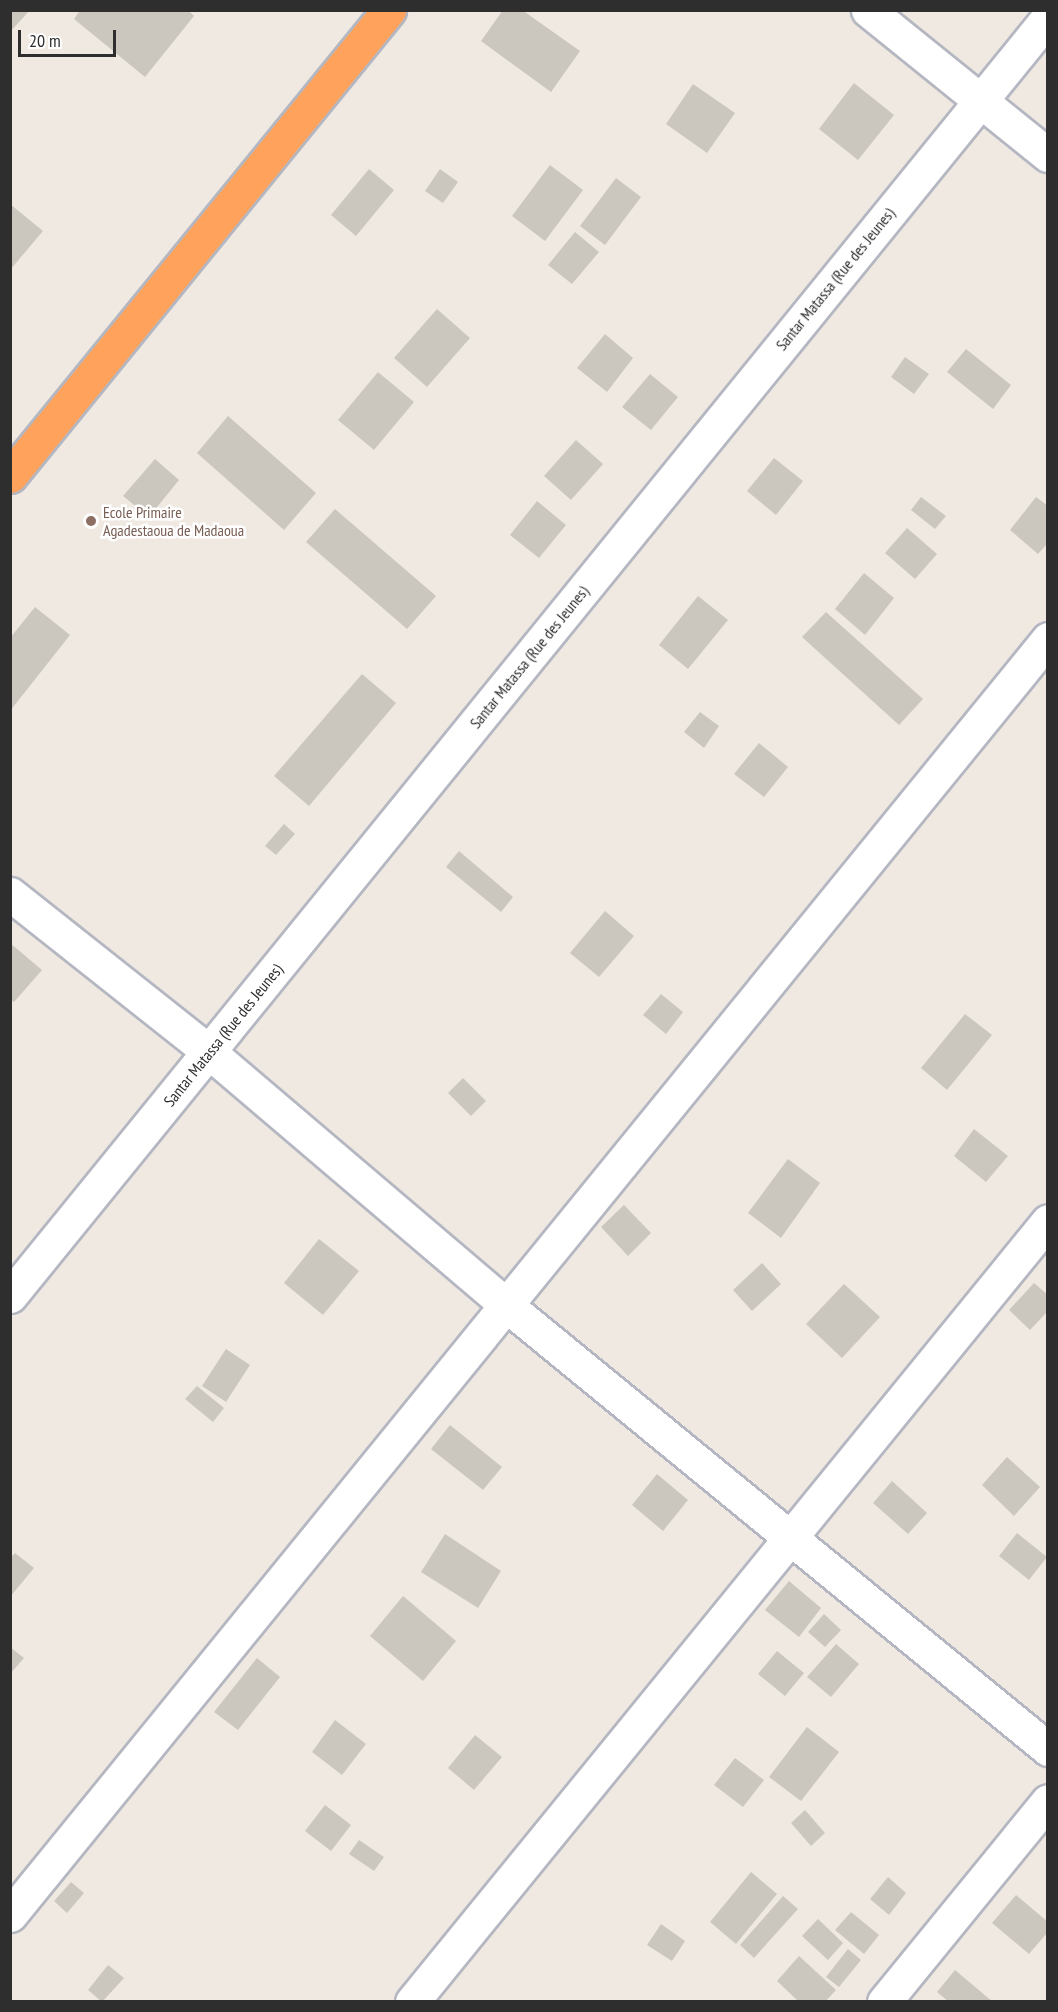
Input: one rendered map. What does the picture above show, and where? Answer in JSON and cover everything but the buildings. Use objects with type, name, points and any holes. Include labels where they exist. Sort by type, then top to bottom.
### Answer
[{"type":"highway","points":[[10,476],[389,10]]},
{"type":"street","points":[[868,10],[1047,154]]},
{"type":"street","name":"Santar Matassa (Rue des Jeunes)","points":[[10,1296],[1047,18]]},
{"type":"street","points":[[10,1915],[1047,639]]},
{"type":"street","points":[[10,894],[209,1052],[506,1305],[1047,1749]]},
{"type":"street","points":[[412,2001],[1047,1221]]},
{"type":"street","points":[[884,2001],[1047,1801]]},
{"type":"place","name":"Ecole Primaire Agadestaoua de Madaoua","points":[[91,521]]}]
